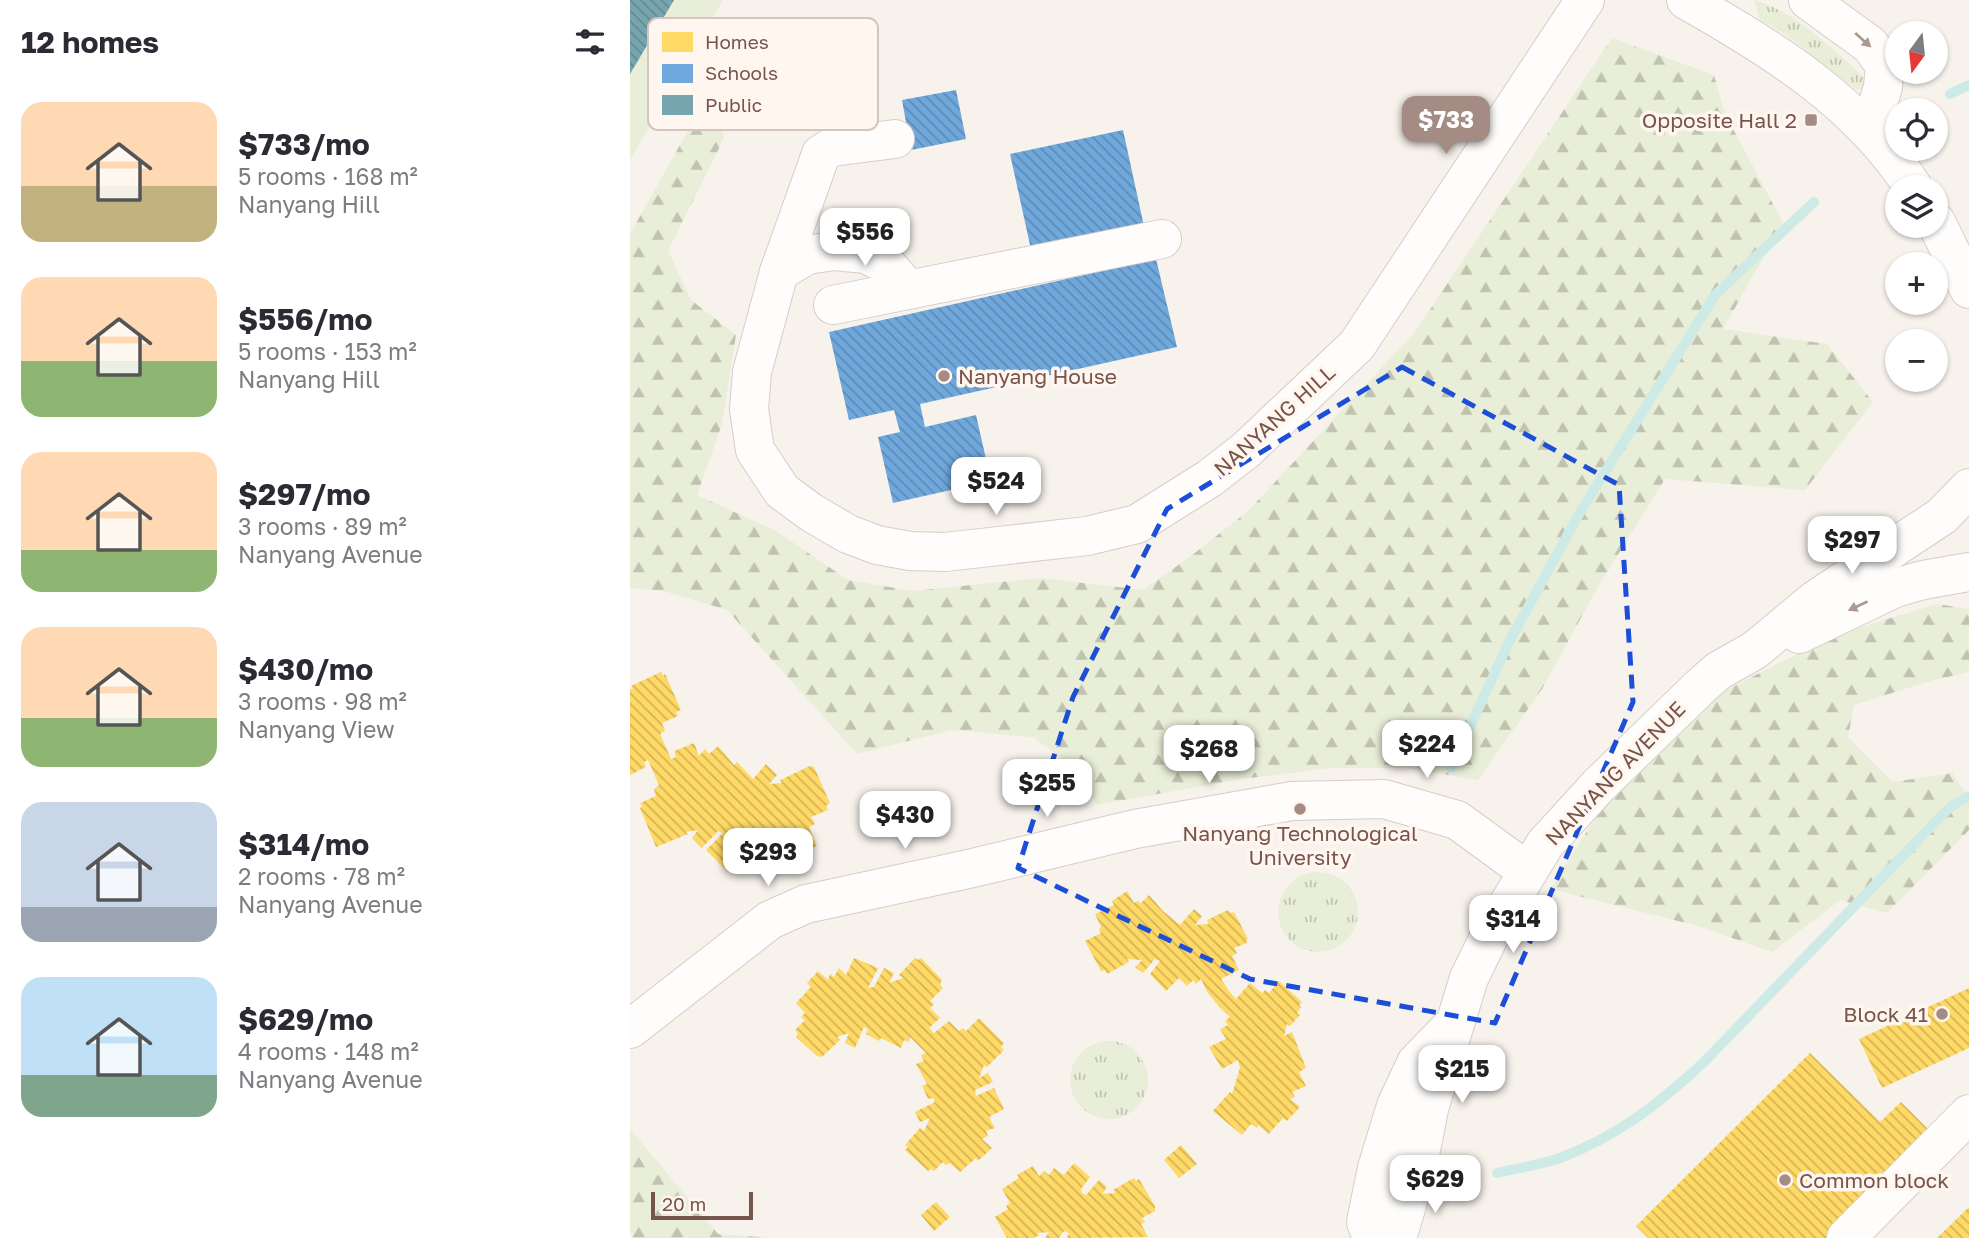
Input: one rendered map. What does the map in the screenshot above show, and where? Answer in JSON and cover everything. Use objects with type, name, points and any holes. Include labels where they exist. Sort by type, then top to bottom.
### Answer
[{"type":"street","name":"NANYANG HILL","points":[[895,139],[832,147],[821,154],[779,272],[752,372],[750,409],[755,450],[782,491],[848,534],[877,545],[910,551],[945,552],[1087,536],[1137,524],[1210,478],[1246,450],[1357,345],[1585,0]]},
{"type":"street","points":[[1686,0],[1799,68],[1870,131],[1904,175]]},
{"type":"street","points":[[1808,0],[1870,45],[1885,66],[1883,87],[1870,131]]},
{"type":"street","points":[[1944,238],[1969,289]]},
{"type":"street","points":[[833,305],[1162,239]]},
{"type":"street","points":[[779,272],[807,255],[834,251],[866,254],[887,265],[909,290]]},
{"type":"street","name":"NANYANG AVENUE","points":[[1397,1238],[1416,1175],[1429,1109],[1469,978],[1492,931],[1545,844],[1572,813],[1667,718],[1718,671],[1755,650],[1815,600],[1968,501]]},
{"type":"street","name":"NANYANG AVENUE","points":[[1755,650],[1789,639],[1895,588],[1969,572]]},
{"type":"street","points":[[630,1029],[770,920],[806,904],[1135,829],[1266,805],[1293,801],[1384,799],[1457,820],[1527,871]]},
{"type":"street","points":[[1372,1238],[1366,1222],[1377,1168],[1396,1105],[1416,1063],[1456,1022]]},
{"type":"street","points":[[1846,1238],[1969,1114]]},
{"type":"highlighted area","points":[[1402,367],[1619,485],[1633,702],[1495,1023],[1250,979],[1018,868],[1073,697],[1167,509]]},
{"type":"green space","points":[[630,0],[723,0],[713,18],[648,18],[648,129],[630,160]]},
{"type":"green space","points":[[1754,0],[1784,13],[1815,34],[1867,81],[1865,87],[1858,90],[1786,35],[1760,20]]},
{"type":"green space","points":[[1612,38],[1714,75],[1725,114],[1783,223],[1723,329],[1827,344],[1873,402],[1805,490],[1665,479],[1598,587],[1542,689],[1478,780],[1408,768],[1329,768],[1241,779],[1097,805],[1070,764],[1033,737],[952,730],[857,754],[727,610],[664,591],[630,588],[630,234],[688,130],[723,130],[724,138],[668,251],[691,300],[736,335],[722,424],[697,495],[776,531],[848,580],[913,591],[1041,578],[1143,590],[1248,511],[1415,332]]},
{"type":"green space","points":[[1937,604],[1969,609],[1969,672],[1930,681],[1854,705],[1848,737],[1893,782],[1952,773],[1969,798],[1969,830],[1887,913],[1840,900],[1772,952],[1698,926],[1550,889],[1614,789],[1724,691],[1835,635]]},
{"type":"green space","points":[[1318,872],[1333,875],[1346,884],[1355,897],[1358,912],[1355,927],[1346,940],[1333,949],[1318,952],[1303,949],[1290,940],[1281,927],[1278,912],[1281,897],[1290,884],[1303,875]]},
{"type":"green space","points":[[1101,1041],[1117,1041],[1131,1047],[1142,1058],[1148,1072],[1148,1088],[1142,1102],[1131,1113],[1117,1119],[1101,1119],[1087,1113],[1076,1102],[1070,1088],[1070,1072],[1076,1058],[1087,1047]]},
{"type":"green space","points":[[630,1129],[718,1234],[773,1238],[632,1238]]},
{"type":"building: Homes","points":[[661,672],[663,676],[665,674],[681,710],[676,712],[678,716],[662,723],[665,731],[660,734],[671,759],[676,757],[674,751],[694,743],[699,756],[705,749],[709,754],[718,746],[734,765],[737,762],[753,779],[766,764],[777,775],[769,784],[782,783],[780,780],[810,766],[814,767],[830,803],[826,806],[828,810],[811,817],[815,824],[809,827],[817,846],[793,856],[796,862],[773,872],[768,859],[765,864],[760,860],[752,868],[742,858],[728,872],[706,850],[723,833],[718,831],[702,848],[692,838],[698,830],[686,832],[688,834],[656,847],[640,803],[656,796],[654,789],[659,785],[648,760],[644,762],[646,767],[630,775],[630,689],[633,689],[631,686]]},
{"type":"building: Homes","points":[[1127,891],[1134,903],[1141,903],[1149,895],[1180,925],[1194,909],[1202,916],[1195,925],[1209,924],[1207,920],[1228,910],[1234,912],[1248,939],[1247,943],[1234,948],[1237,953],[1232,956],[1239,970],[1221,979],[1229,991],[1236,999],[1250,983],[1262,993],[1265,990],[1269,993],[1279,981],[1302,1002],[1297,1013],[1300,1015],[1290,1026],[1287,1024],[1284,1036],[1292,1032],[1306,1068],[1299,1072],[1306,1086],[1292,1092],[1295,1097],[1290,1099],[1300,1107],[1287,1121],[1283,1118],[1269,1134],[1258,1125],[1257,1128],[1251,1124],[1242,1135],[1213,1111],[1230,1092],[1232,1094],[1240,1068],[1238,1060],[1222,1069],[1209,1047],[1226,1039],[1220,1029],[1228,1025],[1225,1021],[1230,1017],[1207,992],[1201,979],[1196,984],[1193,980],[1187,986],[1179,978],[1166,991],[1150,974],[1160,961],[1155,959],[1143,973],[1135,967],[1142,960],[1127,959],[1129,962],[1107,974],[1105,970],[1101,971],[1085,941],[1101,933],[1095,914],[1114,905],[1112,901]]},
{"type":"building: Homes","points":[[854,958],[878,968],[868,988],[874,987],[884,968],[894,973],[889,983],[903,978],[899,975],[915,958],[921,958],[942,980],[940,984],[943,988],[930,1001],[934,1004],[930,1008],[940,1018],[929,1028],[934,1033],[949,1021],[959,1031],[963,1028],[966,1031],[979,1018],[1004,1043],[1001,1047],[1004,1050],[987,1067],[984,1065],[979,1078],[988,1073],[993,1082],[975,1090],[976,1096],[994,1088],[1004,1109],[989,1117],[995,1128],[986,1131],[988,1136],[982,1139],[992,1148],[960,1172],[950,1163],[946,1165],[943,1162],[934,1171],[928,1171],[905,1150],[908,1147],[905,1145],[920,1128],[924,1131],[930,1118],[920,1122],[915,1112],[935,1102],[933,1098],[928,1099],[922,1086],[927,1084],[916,1064],[924,1061],[921,1055],[926,1053],[910,1037],[909,1042],[904,1040],[901,1048],[866,1034],[868,1029],[864,1027],[855,1048],[845,1043],[849,1033],[837,1037],[840,1040],[822,1057],[817,1056],[796,1037],[798,1033],[795,1030],[805,1020],[801,1017],[805,1013],[796,1003],[811,987],[807,983],[818,971],[828,980],[830,974],[834,977],[839,968],[846,975]]},
{"type":"building: Homes","name":"Block 41","points":[[1969,988],[1969,1048],[1882,1088],[1859,1039]]},
{"type":"building: Homes","name":"Common block","points":[[1810,1053],[1880,1122],[1901,1102],[1934,1135],[1830,1238],[1648,1238],[1636,1226]]},
{"type":"building: Homes","points":[[1181,1145],[1197,1164],[1179,1178],[1164,1160]]},
{"type":"building: Homes","points":[[1074,1163],[1090,1177],[1081,1189],[1086,1195],[1099,1180],[1107,1187],[1102,1194],[1115,1193],[1113,1190],[1134,1178],[1136,1181],[1139,1179],[1155,1206],[1155,1211],[1142,1218],[1145,1222],[1141,1224],[1148,1237],[1069,1238],[1069,1233],[1064,1231],[1059,1238],[1045,1238],[1049,1232],[1037,1233],[1039,1235],[1034,1238],[1007,1238],[995,1217],[1008,1209],[1006,1206],[1010,1203],[1002,1189],[1019,1178],[1017,1175],[1033,1166],[1039,1176],[1044,1171],[1049,1175],[1054,1168],[1064,1175]]},
{"type":"building: Homes","points":[[936,1202],[950,1217],[934,1231],[921,1215]]},
{"type":"building: Homes","points":[[1969,1207],[1969,1238],[1937,1238]]},
{"type":"building: Schools","points":[[956,90],[966,139],[911,150],[902,100]]},
{"type":"building: Schools","points":[[1123,130],[1145,231],[1032,254],[1010,154]]},
{"type":"building: Schools","name":"Nanyang House","points":[[1156,259],[1177,347],[920,404],[925,427],[976,415],[991,481],[893,503],[878,437],[900,432],[894,410],[849,420],[829,332]]},
{"type":"building: Public","points":[[630,0],[674,0],[663,18],[648,18],[648,44],[630,74]]},
{"type":"waterway","points":[[1950,94],[1969,85]]},
{"type":"waterway","points":[[1451,768],[1508,644],[1579,514],[1715,295],[1814,202]]},
{"type":"waterway","points":[[1497,1173],[1552,1160],[1581,1149],[1619,1129],[1654,1105],[1704,1062],[1950,807],[1969,796]]},
{"type":"place","name":"Opposite Hall 2","points":[[1811,120]]},
{"type":"place","name":"Nanyang House","points":[[944,376]]},
{"type":"place","name":"Nanyang Technological University","points":[[1300,809]]},
{"type":"place","name":"Block 41","points":[[1942,1014]]},
{"type":"place","name":"Common block","points":[[1785,1180]]}]
